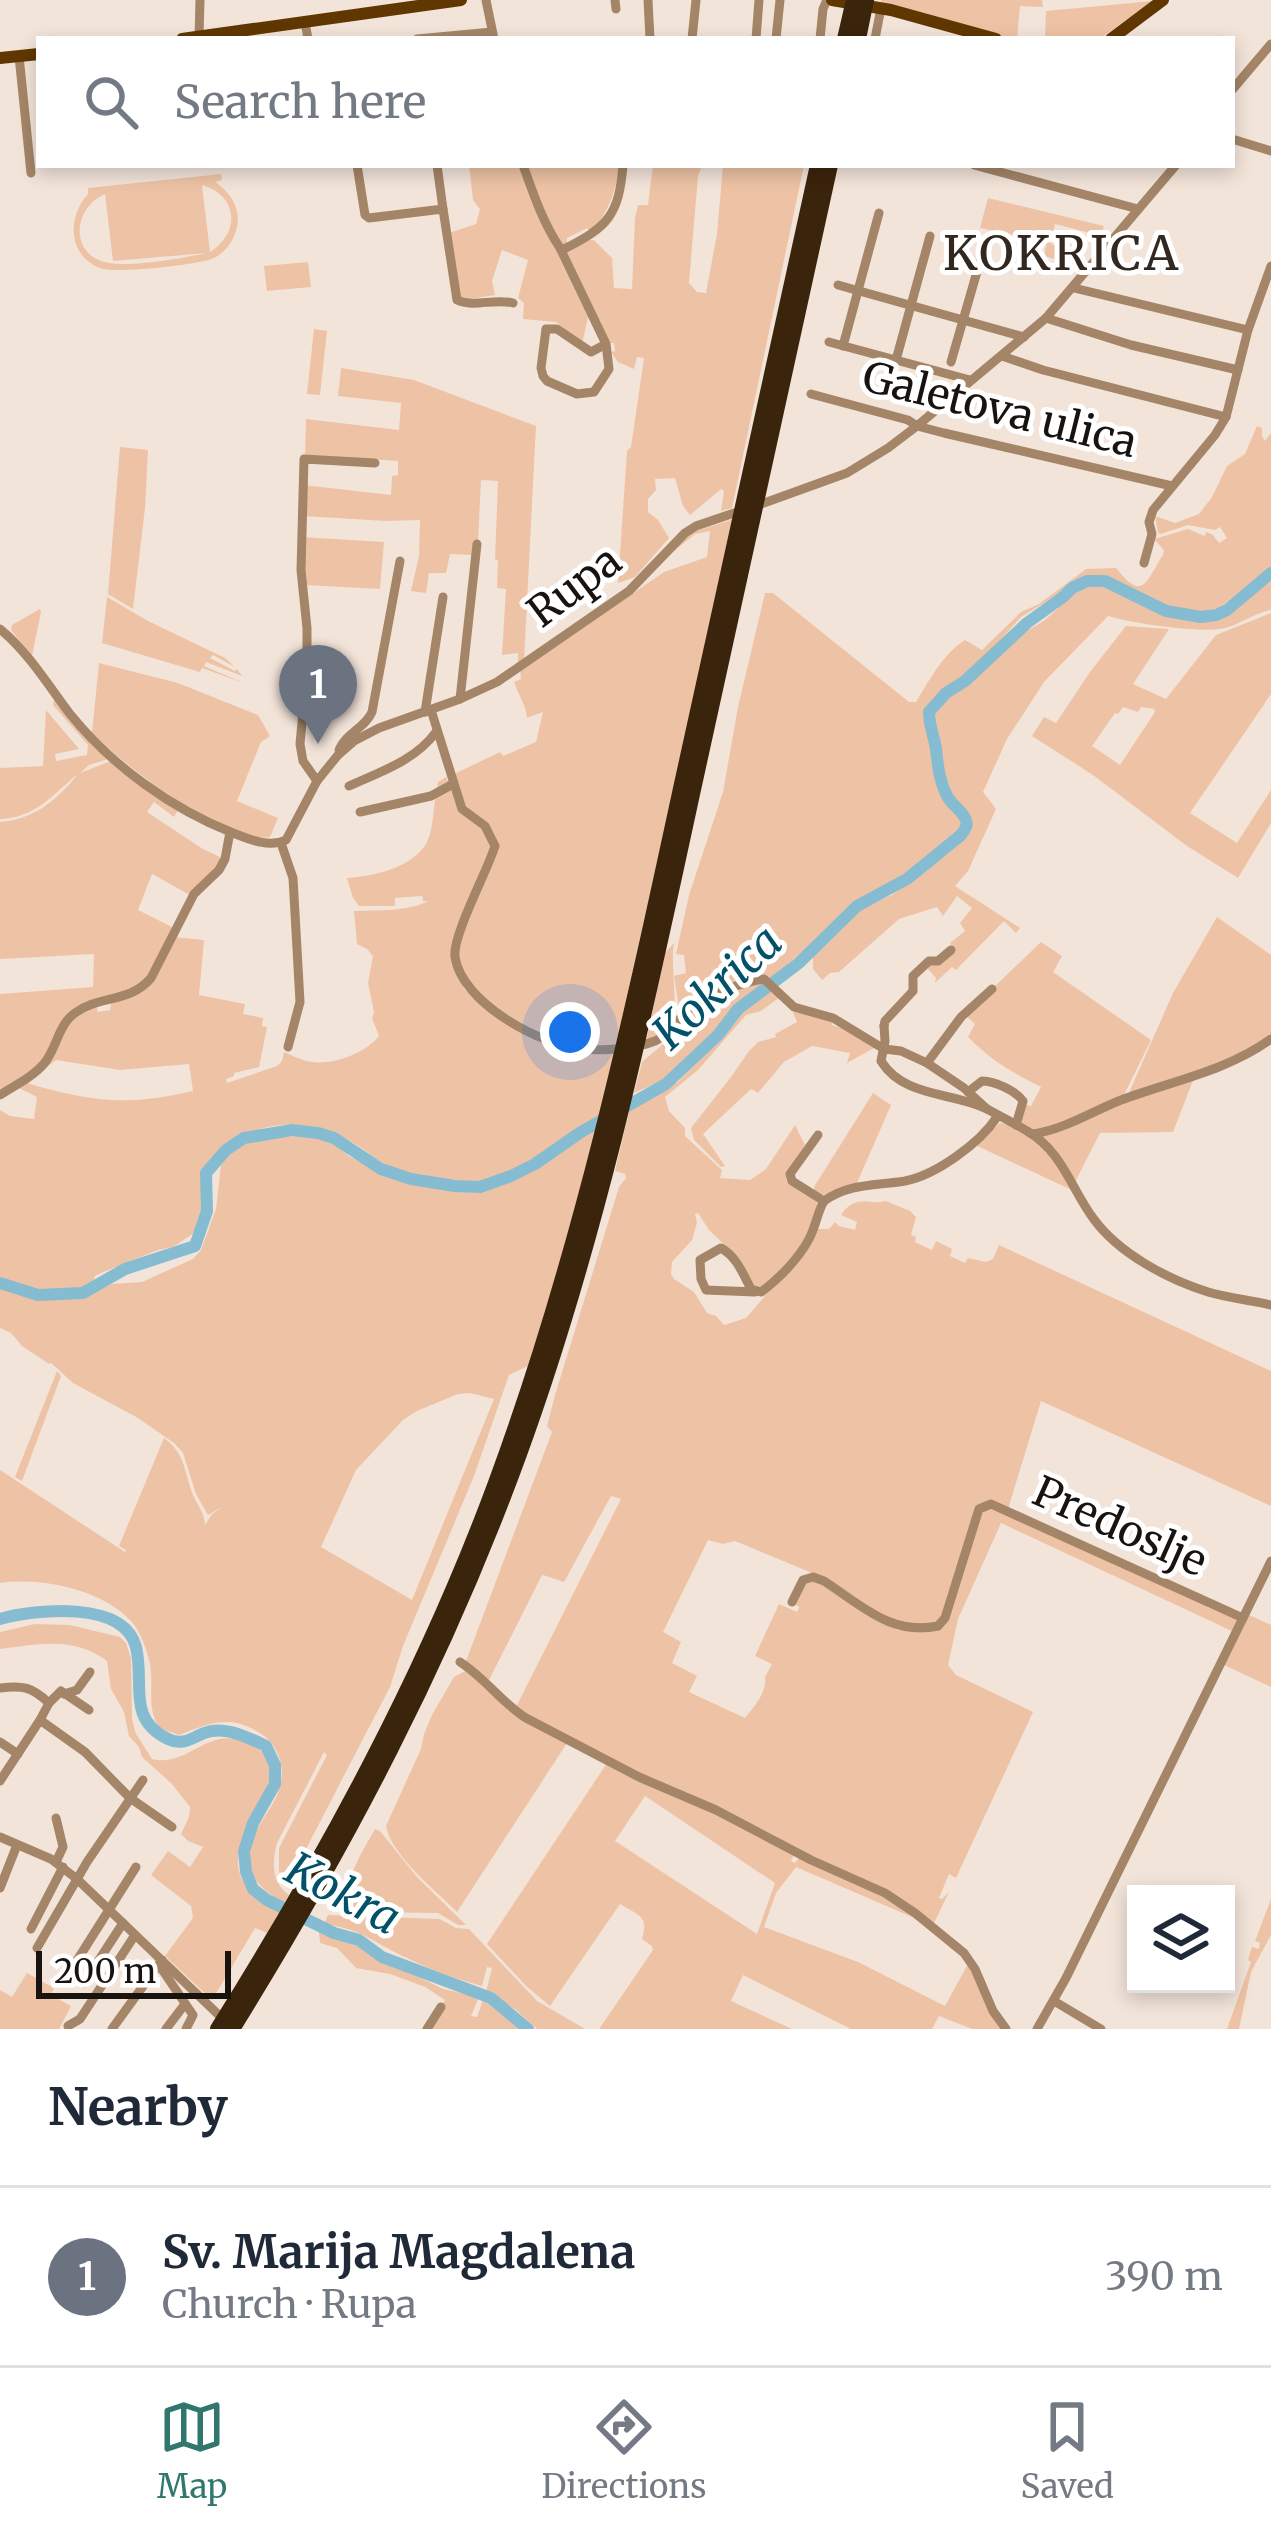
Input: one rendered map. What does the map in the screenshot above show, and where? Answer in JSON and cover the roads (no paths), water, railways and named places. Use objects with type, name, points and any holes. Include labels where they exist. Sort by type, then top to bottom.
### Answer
[{"type":"highway","points":[[846,36],[854,0]]},
{"type":"highway","points":[[860,36],[876,6]]},
{"type":"highway","points":[[635,1026],[817,168]]},
{"type":"highway","points":[[233,2029],[376,1755],[475,1538],[596,1184],[829,168]]},
{"type":"highway","points":[[218,2029],[282,1937]]},
{"type":"main road","points":[[206,36],[461,0]]},
{"type":"main road","points":[[832,0],[876,6],[985,36]]},
{"type":"main road","points":[[1115,36],[1162,0]]},
{"type":"main road","points":[[0,58],[36,54]]},
{"type":"street","points":[[199,36],[200,0]]},
{"type":"street","points":[[486,0],[493,36]]},
{"type":"street","points":[[648,0],[650,36]]},
{"type":"street","points":[[692,36],[696,0]]},
{"type":"street","points":[[756,36],[759,0]]},
{"type":"street","points":[[776,36],[780,0]]},
{"type":"street","points":[[820,36],[823,9],[832,0]]},
{"type":"street","points":[[875,36],[876,6]]},
{"type":"street","points":[[305,22],[307,36]]},
{"type":"street","points":[[1235,86],[1271,44]]},
{"type":"street","points":[[19,56],[31,173]]},
{"type":"street","points":[[1235,140],[1271,151]]},
{"type":"street","points":[[357,168],[369,218],[443,209]]},
{"type":"street","points":[[437,168],[457,300],[513,303]]},
{"type":"street","points":[[524,168],[546,224],[606,344],[609,369],[594,392],[577,394],[543,376],[546,328],[557,329],[591,352],[606,344]]},
{"type":"street","points":[[560,248],[599,231],[611,216],[622,168]]},
{"type":"street","points":[[994,168],[1138,209]]},
{"type":"street","name":"Rupa","points":[[281,843],[317,781],[338,755],[368,733],[497,682],[629,591],[678,538],[697,526],[847,473],[889,448],[1046,318],[1170,168]]},
{"type":"street","points":[[843,346],[879,213]]},
{"type":"street","points":[[896,360],[930,236]]},
{"type":"street","points":[[951,362],[985,244]]},
{"type":"street","points":[[1144,563],[1152,534],[1150,516],[1226,417],[1248,330],[1271,266]]},
{"type":"street","points":[[838,285],[1024,337]]},
{"type":"street","points":[[1074,287],[1248,330]]},
{"type":"street","points":[[1046,318],[1131,345],[1238,370]]},
{"type":"street","points":[[829,342],[970,380]]},
{"type":"street","points":[[1002,356],[1226,417]]},
{"type":"street","name":"Galetova ulica","points":[[812,394],[917,426],[1172,486]]},
{"type":"street","points":[[317,781],[303,761],[300,744],[307,669],[301,570],[304,459],[375,463]]},
{"type":"street","name":"Rupa","points":[[460,699],[477,544]]},
{"type":"street","name":"Rupa","points":[[338,755],[344,740],[372,712],[400,561]]},
{"type":"street","points":[[443,597],[428,711],[462,809],[485,826],[495,846],[455,944],[466,986],[494,1011],[524,1028],[571,1047],[614,1048],[662,1038],[696,1004],[764,979],[794,1007],[832,1018],[884,1048],[927,1063],[992,1113]]},
{"type":"street","points":[[0,628],[30,659],[73,718],[114,759],[178,806],[230,832],[263,843],[281,843],[293,878],[299,979],[299,1002],[288,1047]]},
{"type":"street","points":[[349,786],[415,754],[436,732]]},
{"type":"street","points":[[361,812],[430,796],[453,784]]},
{"type":"street","points":[[0,1095],[41,1068],[64,1023],[76,1011],[145,986],[194,894],[219,870],[230,832]]},
{"type":"street","points":[[951,950],[913,976],[914,992],[886,1021],[880,1060],[884,1067],[925,1092],[992,1113],[1033,1134],[1064,1167],[1090,1215],[1110,1238],[1148,1264],[1195,1287],[1271,1305]]},
{"type":"street","points":[[927,1063],[962,1017],[992,988]]},
{"type":"street","points":[[884,1026],[901,1051]]},
{"type":"street","points":[[1033,1134],[1224,1065],[1271,1039]]},
{"type":"street","points":[[968,1092],[989,1081],[1020,1096],[1023,1102],[1016,1125]]},
{"type":"street","points":[[755,1292],[729,1252],[722,1248],[700,1260],[706,1290],[755,1292],[761,1292],[802,1249],[824,1201],[847,1188],[922,1176],[982,1138],[992,1113]]},
{"type":"street","points":[[818,1135],[790,1174],[792,1181],[824,1201]]},
{"type":"street","name":"Predoslje","points":[[792,1602],[800,1584],[813,1577],[890,1624],[938,1626],[945,1618],[980,1509],[991,1504],[1244,1618]]},
{"type":"street","name":"Predoslje","points":[[1037,2029],[1271,1561]]},
{"type":"street","points":[[460,1662],[482,1676],[517,1712],[608,1762],[885,1893],[915,1913],[964,1953],[1006,2028]]},
{"type":"street","points":[[64,1694],[77,1690],[90,1672]]},
{"type":"street","points":[[0,1688],[32,1688],[49,1703]]},
{"type":"street","points":[[0,1781],[57,1692],[89,1710]]},
{"type":"street","points":[[40,1720],[85,1752],[130,1798],[168,1824],[156,1837]]},
{"type":"street","points":[[0,1742],[17,1754]]},
{"type":"street","points":[[37,1948],[143,1780]]},
{"type":"street","points":[[31,1929],[59,1865],[63,1847],[56,1818]]},
{"type":"street","points":[[0,1837],[59,1865],[77,1879],[233,2029]]},
{"type":"street","points":[[0,1888],[17,1845]]},
{"type":"street","points":[[76,1962],[136,1868]]},
{"type":"street","points":[[84,1983],[123,1923]]},
{"type":"street","points":[[68,2026],[80,2019],[135,1935]]},
{"type":"street","points":[[160,1962],[193,2015],[186,2029]]},
{"type":"street","points":[[112,2029],[160,1962]]},
{"type":"street","points":[[1054,2002],[1101,2029]]},
{"type":"street","points":[[166,2029],[185,2004]]},
{"type":"street","points":[[427,2029],[441,2007]]},
{"type":"waterway","name":"Kokrica","points":[[0,1283],[38,1295],[83,1293],[125,1269],[195,1246],[207,1211],[206,1173],[244,1138],[292,1130],[318,1133],[381,1169],[455,1186],[480,1187],[535,1164],[666,1084],[738,1009],[799,963],[857,906],[907,879],[961,835],[966,820],[942,784],[929,712],[1027,623],[1087,581],[1105,581],[1166,611],[1216,615],[1271,573]]},
{"type":"waterway","name":"Kokra","points":[[0,1619],[55,1611],[115,1621],[136,1647],[142,1711],[155,1731],[180,1742],[219,1730],[266,1746],[275,1765],[275,1784],[244,1851],[253,1889],[334,1933],[359,1940],[382,1957],[491,1998],[528,2029]]},
{"type":"place","name":"Sv. Marija Magdalena","points":[[318,744]]},
{"type":"district","name":"KOKRICA","points":[[1062,253]]}]
